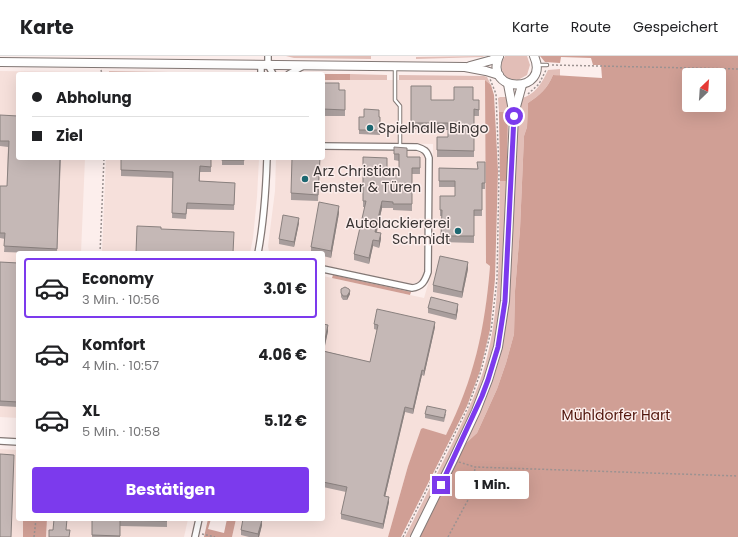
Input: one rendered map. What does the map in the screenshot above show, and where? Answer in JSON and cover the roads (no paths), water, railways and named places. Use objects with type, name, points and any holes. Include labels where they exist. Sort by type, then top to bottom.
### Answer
[{"type":"main road","points":[[499,56],[497,63],[499,75],[508,84],[522,85],[534,76],[536,65],[534,56]]},
{"type":"main road","points":[[465,67],[492,60],[499,56]]},
{"type":"main road","points":[[4,60],[465,67],[486,70],[499,75]]},
{"type":"main road","points":[[508,84],[514,116]]},
{"type":"main road","points":[[415,537],[476,410],[488,380],[496,354],[502,324],[507,266],[514,116],[522,85]]},
{"type":"street","points":[[262,72],[268,56]]},
{"type":"street","points":[[265,65],[271,72]]},
{"type":"street","points":[[292,72],[304,65]]},
{"type":"street","points":[[325,146],[417,147],[423,148],[427,152],[429,158],[428,272],[424,282],[417,288],[412,288],[325,269]]},
{"type":"street","points":[[258,251],[263,226],[267,160]]},
{"type":"street","points":[[0,441],[16,442]]},
{"type":"street","points":[[195,535],[198,521]]},
{"type":"lane","points":[[536,65],[547,65]]},
{"type":"lane","points":[[395,66],[395,100],[400,106],[400,146]]},
{"type":"place","name":"Spielhalle Bingo","points":[[370,128]]},
{"type":"place","name":"Arz Christian Fenster & Türen","points":[[305,179]]},
{"type":"place","name":"Autolackiererei Schmidt","points":[[458,231]]},
{"type":"park label","name":"Mühldorfer Hart","points":[[616,415]]}]
